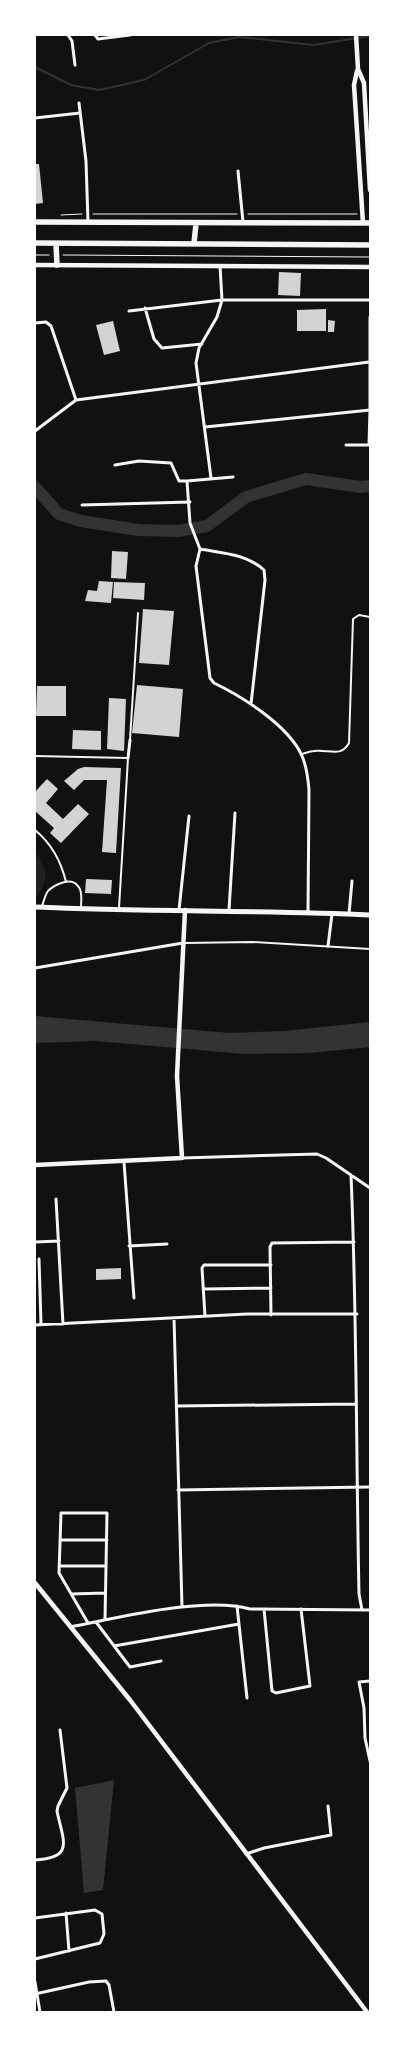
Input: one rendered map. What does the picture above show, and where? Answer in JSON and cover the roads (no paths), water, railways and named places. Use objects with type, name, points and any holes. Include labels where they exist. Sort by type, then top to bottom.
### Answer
[{"type":"highway","points":[[35,222],[196,224],[370,223]]},
{"type":"highway","points":[[194,243],[196,224]]},
{"type":"highway","points":[[35,243],[370,244]]},
{"type":"highway","points":[[56,244],[57,265]]},
{"type":"main road","points":[[38,907],[119,910],[229,910],[370,915]]},
{"type":"street","points":[[68,35],[72,41],[75,65]]},
{"type":"street","points":[[95,35],[98,39],[130,35]]},
{"type":"street","points":[[356,35],[358,69],[364,83],[370,190]]},
{"type":"street","points":[[358,69],[354,85],[363,223]]},
{"type":"street","points":[[79,103],[86,161],[88,222]]},
{"type":"street","points":[[35,118],[80,113]]},
{"type":"street","points":[[238,171],[243,223]]},
{"type":"street","points":[[35,265],[370,267]]},
{"type":"street","points":[[210,478],[196,363],[202,344],[217,317],[222,300],[220,265]]},
{"type":"street","points":[[129,310],[222,300],[370,300]]},
{"type":"street","points":[[145,308],[154,339],[162,348],[202,344]]},
{"type":"street","points":[[346,445],[370,445],[370,317]]},
{"type":"street","points":[[35,323],[46,322],[51,326],[76,400]]},
{"type":"street","points":[[35,431],[76,400],[369,362]]},
{"type":"street","points":[[205,428],[370,410]]},
{"type":"street","points":[[115,465],[139,461],[171,463],[179,480],[187,482],[233,477]]},
{"type":"street","points":[[187,482],[190,502],[190,523],[200,549],[196,566],[210,678],[214,683],[251,704],[284,731],[302,754],[307,771],[309,790],[308,912]]},
{"type":"street","points":[[82,505],[190,502]]},
{"type":"street","points":[[200,549],[236,555],[256,562],[264,570],[265,580],[251,704]]},
{"type":"street","points":[[128,758],[130,740]]},
{"type":"street","points":[[229,910],[236,814]]},
{"type":"street","points":[[178,910],[190,816]]},
{"type":"street","points":[[349,914],[352,881]]},
{"type":"street","points":[[182,1158],[178,1076],[185,910]]},
{"type":"street","points":[[328,946],[332,913]]},
{"type":"street","points":[[35,968],[183,943]]},
{"type":"street","points":[[35,1165],[317,1154],[370,1188]]},
{"type":"street","points":[[124,1162],[134,1298]]},
{"type":"street","points":[[351,1175],[356,1314],[359,1594],[362,1610]]},
{"type":"street","points":[[56,1199],[63,1324]]},
{"type":"street","points":[[35,1242],[59,1241]]},
{"type":"street","points":[[271,1315],[270,1247],[272,1243],[354,1242]]},
{"type":"street","points":[[129,1246],[167,1244]]},
{"type":"street","points":[[39,1258],[41,1324]]},
{"type":"street","points":[[205,1316],[202,1268],[204,1265],[271,1265]]},
{"type":"street","points":[[203,1289],[271,1288]]},
{"type":"street","points":[[35,1325],[205,1316],[356,1314]]},
{"type":"street","points":[[174,1318],[182,1607]]},
{"type":"street","points":[[177,1406],[356,1404]]},
{"type":"street","points":[[178,1490],[370,1486]]},
{"type":"street","points":[[88,1624],[59,1573],[60,1513],[107,1513],[105,1620]]},
{"type":"street","points":[[60,1540],[107,1540]]},
{"type":"street","points":[[59,1566],[106,1566]]},
{"type":"street","points":[[35,1583],[130,1700],[366,2012]]},
{"type":"street","points":[[71,1594],[105,1593]]},
{"type":"street","points":[[70,1627],[182,1607],[237,1606],[250,1609],[370,1610]]},
{"type":"street","points":[[237,1606],[247,1698]]},
{"type":"street","points":[[264,1609],[272,1691],[276,1694],[310,1686],[301,1609]]},
{"type":"street","points":[[96,1622],[130,1667],[161,1661]]},
{"type":"street","points":[[114,1646],[239,1624]]},
{"type":"street","points":[[370,1681],[359,1682],[364,1708],[365,1738],[370,1761]]},
{"type":"street","points":[[35,1860],[55,1858],[63,1848],[57,1811],[67,1788],[60,1730]]},
{"type":"street","points":[[246,1854],[264,1848],[331,1835],[328,1806]]},
{"type":"street","points":[[35,1918],[66,1913],[98,1911],[102,1914],[103,1924],[103,1940],[100,1943],[35,1959]]},
{"type":"street","points":[[66,1913],[69,1951]]},
{"type":"street","points":[[36,1994],[106,1981],[109,1986],[114,2012]]},
{"type":"street","points":[[35,1982],[40,2012]]},
{"type":"lane","points":[[130,740],[138,613]]},
{"type":"lane","points":[[302,754],[315,750],[340,752],[346,749],[349,743],[354,620],[359,615],[370,617]]},
{"type":"lane","points":[[35,756],[128,758],[119,910]]},
{"type":"lane","points":[[35,830],[54,851],[63,870],[66,882]]},
{"type":"lane","points":[[38,907],[48,891],[55,886],[66,882],[74,882],[81,891],[81,908]]},
{"type":"lane","points":[[183,943],[252,942],[370,948]]},
{"type":"waterway","points":[[35,67],[71,85],[99,90],[144,80],[209,43],[239,37],[314,45],[370,36]]},
{"type":"waterway","points":[[35,487],[59,514],[81,521],[138,530],[178,531],[207,526],[246,497],[306,479],[360,487],[370,486]]}]
